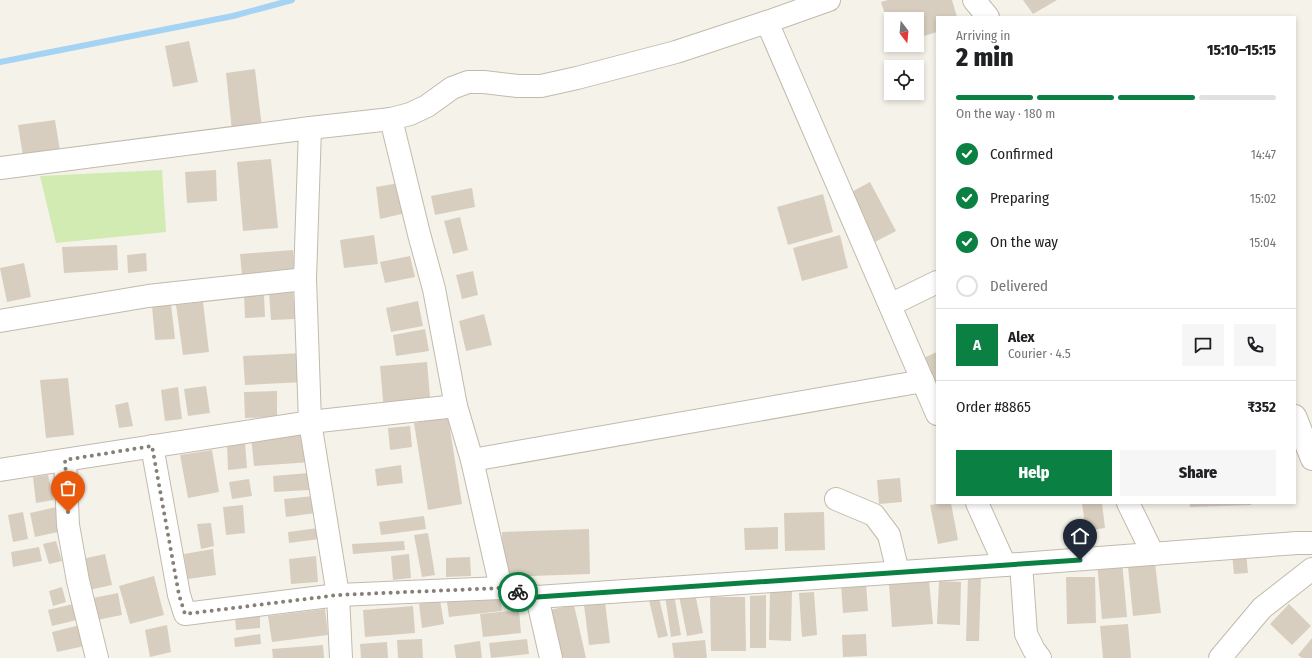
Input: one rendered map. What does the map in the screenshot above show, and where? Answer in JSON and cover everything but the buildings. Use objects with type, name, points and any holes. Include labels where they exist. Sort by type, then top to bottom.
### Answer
[{"type":"street","points":[[0,168],[391,119],[416,112],[452,88],[468,82],[484,82],[518,86],[541,86],[577,78],[676,52],[829,0]]},
{"type":"street","points":[[974,0],[987,16]]},
{"type":"street","points":[[767,22],[936,412]]},
{"type":"street","points":[[391,119],[434,289],[456,406],[472,460],[501,588]]},
{"type":"street","points":[[310,128],[305,279],[310,422],[338,595],[341,658]]},
{"type":"street","points":[[0,321],[148,296],[305,279]]},
{"type":"street","points":[[890,305],[936,282]]},
{"type":"street","points":[[472,460],[922,380]]},
{"type":"street","points":[[0,470],[310,422],[456,406]]},
{"type":"street","points":[[1296,419],[1312,459]]},
{"type":"street","points":[[152,446],[179,595],[185,614],[338,595],[501,588],[537,597],[1312,543]]},
{"type":"street","points":[[65,460],[68,524],[78,581],[97,658]]},
{"type":"street","points":[[836,500],[874,515],[889,535],[898,572]]},
{"type":"street","points":[[978,504],[1013,565],[1026,634],[1040,658]]},
{"type":"street","points":[[1129,504],[1154,554]]},
{"type":"street","points":[[1220,658],[1262,608],[1312,569]]},
{"type":"street","points":[[537,597],[551,658]]},
{"type":"green space","points":[[162,170],[166,232],[56,243],[40,176]]},
{"type":"waterway","points":[[0,62],[233,16],[292,0]]},
{"type":"way so far","points":[[68,512],[65,460],[152,446],[179,595],[185,614],[338,595],[501,588],[518,592]]},
{"type":"route","points":[[518,592],[537,597],[1080,560]]}]
